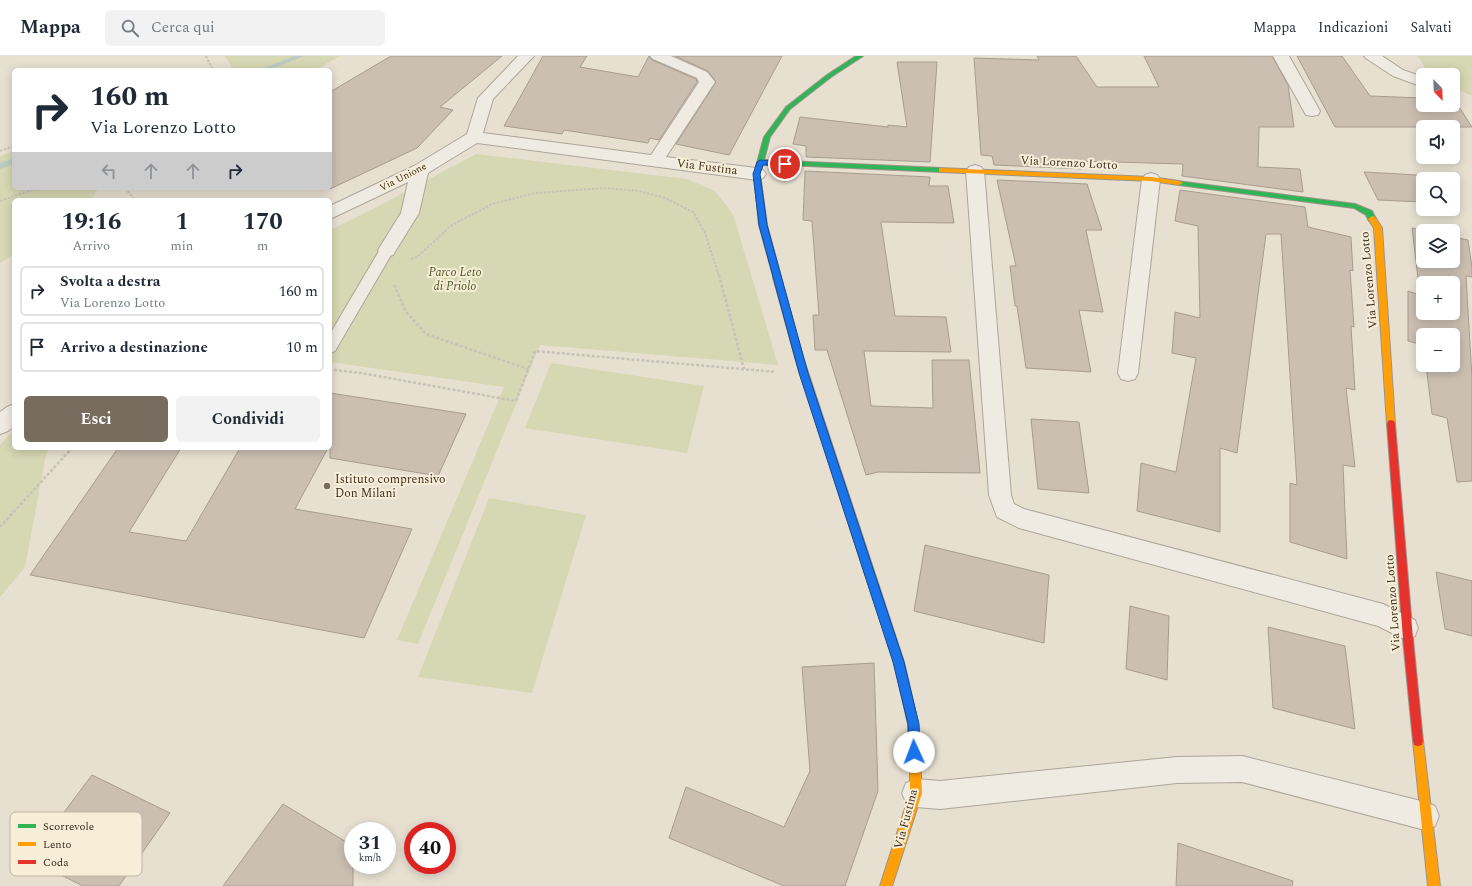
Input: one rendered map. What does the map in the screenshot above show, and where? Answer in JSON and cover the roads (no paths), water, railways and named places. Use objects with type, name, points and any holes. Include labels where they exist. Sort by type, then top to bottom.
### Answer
[{"type":"street","points":[[474,137],[486,98],[526,56]]},
{"type":"street","points":[[655,161],[707,82],[702,75],[658,56]]},
{"type":"street","points":[[758,168],[767,137],[788,108],[829,76],[860,56]]},
{"type":"street","points":[[1281,56],[1312,111]]},
{"type":"street","points":[[1372,56],[1398,73],[1416,79]]},
{"type":"street","name":"Via Fustina","points":[[474,137],[655,161],[758,168],[763,225],[804,373],[898,662],[913,724],[916,792],[886,886]]},
{"type":"street","name":"Via Unione","points":[[332,212],[420,170],[474,137]]},
{"type":"street","name":"Via Lorenzo Lotto","points":[[758,168],[976,170],[1151,179],[1355,206],[1369,213],[1378,228],[1406,628],[1425,816],[1434,886]]},
{"type":"street","points":[[387,250],[410,213],[420,170]]},
{"type":"street","points":[[976,170],[1000,495],[1005,510],[1019,518],[1383,616],[1406,628]]},
{"type":"street","points":[[1128,373],[1151,179]]},
{"type":"street","points":[[0,424],[12,415]]},
{"type":"street","points":[[916,792],[940,795],[1177,770],[1242,769],[1425,816]]},
{"type":"lane","points":[[332,344],[387,250]]},
{"type":"waterway","points":[[268,68],[301,56]]},
{"type":"waterway","points":[[0,166],[12,162]]},
{"type":"place","name":"Istituto comprensivo Don Milani","points":[[327,486]]},
{"type":"park label","name":"Parco Leto di Priolo","points":[[455,279]]}]
